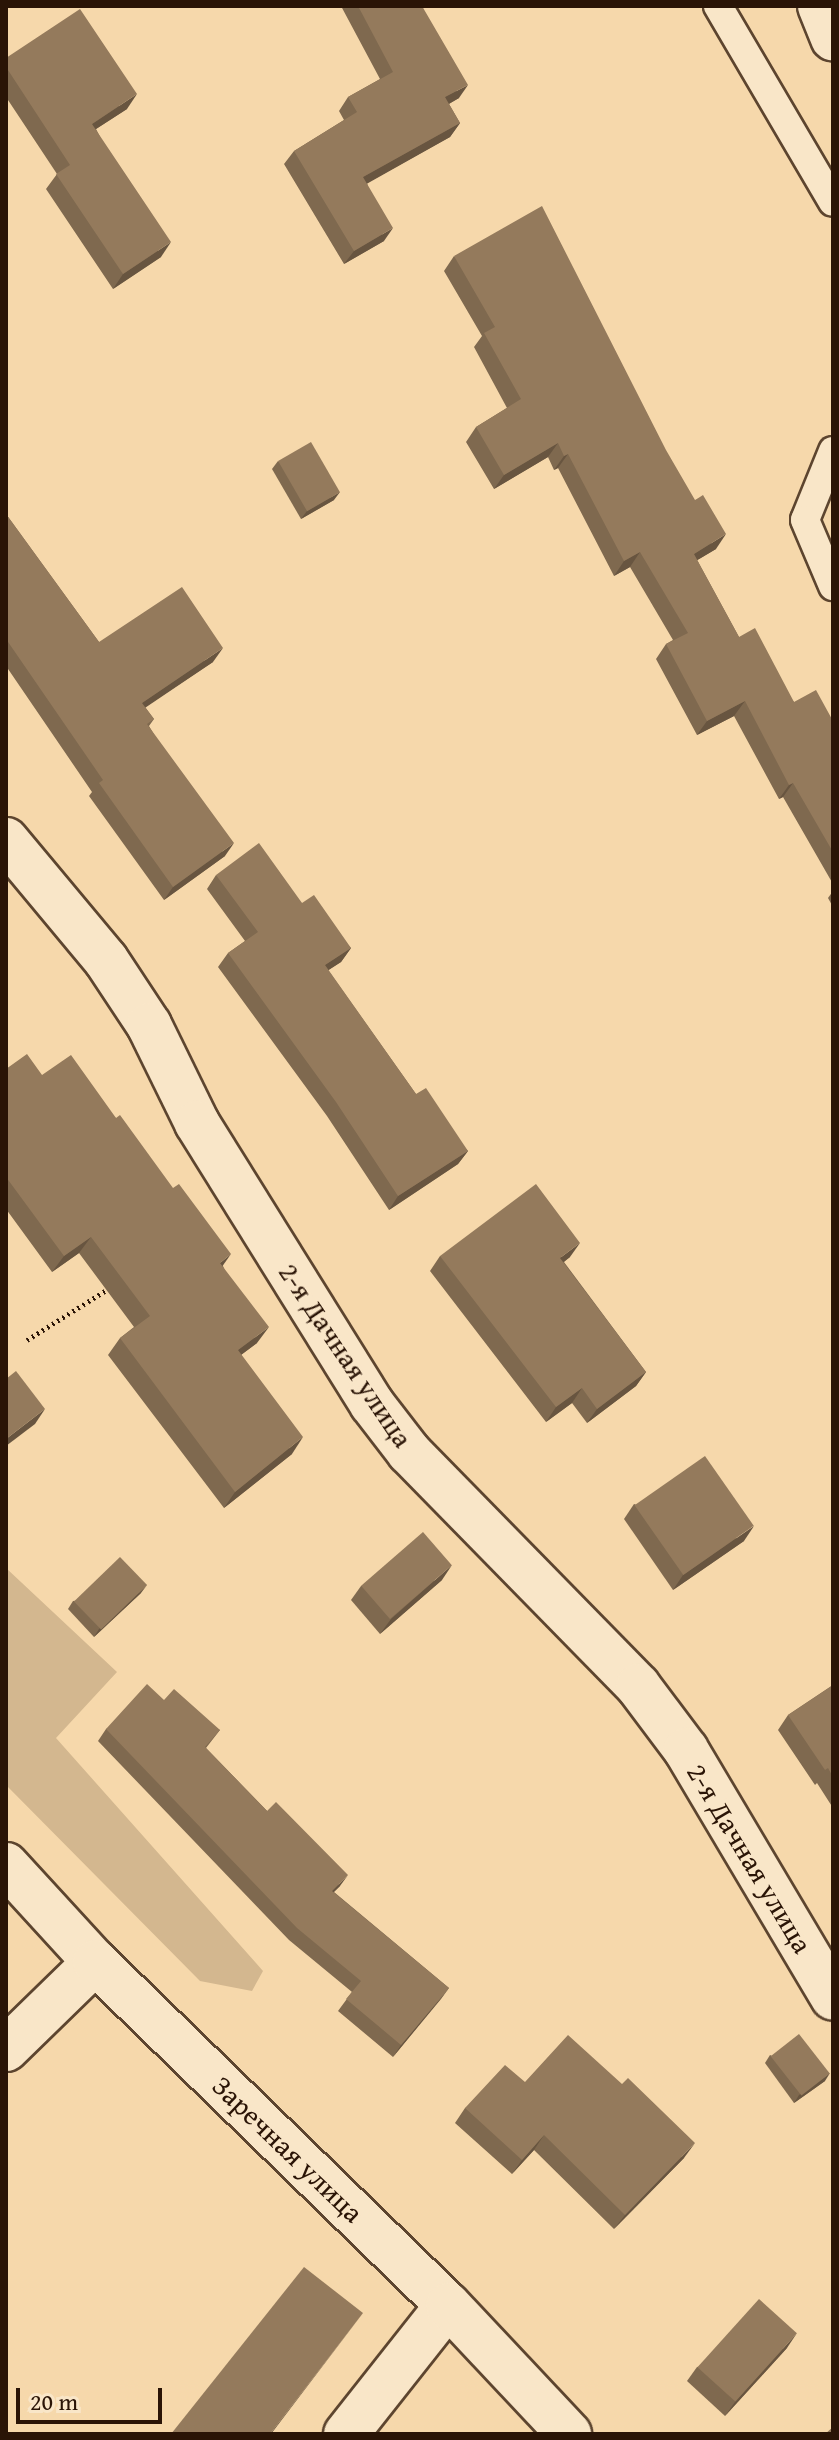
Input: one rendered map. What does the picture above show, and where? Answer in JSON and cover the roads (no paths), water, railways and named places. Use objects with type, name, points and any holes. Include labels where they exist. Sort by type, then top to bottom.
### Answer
[{"type":"street","points":[[820,6],[833,39]]},
{"type":"street","name":"2-я Дачная улица","points":[[6,840],[106,960],[149,1025],[197,1123],[372,1404],[409,1452],[638,1686],[686,1750],[833,1998]]},
{"type":"street","name":"Заречная улица","points":[[6,1865],[95,1962],[448,2305],[569,2434]]},
{"type":"street","points":[[6,2049],[95,1962]]},
{"type":"street","points":[[346,2434],[448,2305]]},
{"type":"lane","points":[[718,6],[833,202]]},
{"type":"lane","points":[[833,451],[805,520],[833,586]]}]
